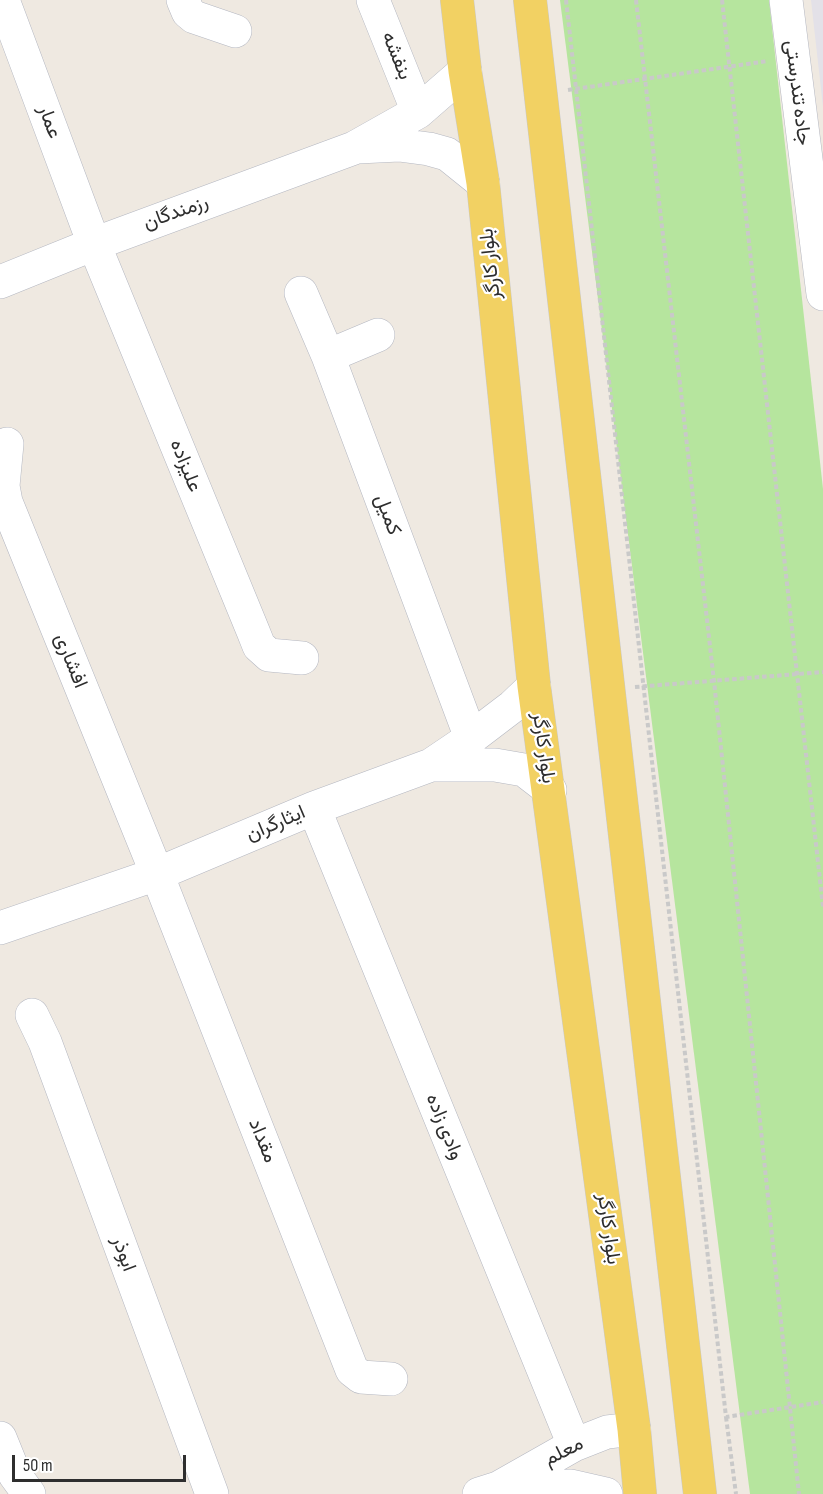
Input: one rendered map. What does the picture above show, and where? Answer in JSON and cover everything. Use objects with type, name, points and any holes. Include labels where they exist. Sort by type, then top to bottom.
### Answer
[{"type":"main road","name":"بلوار کارگر","points":[[457,0],[465,70],[483,183],[534,686],[550,790],[634,1429],[640,1494]]},
{"type":"main road","points":[[530,0],[700,1494]]},
{"type":"street","name":"عمار","points":[[3,0],[94,244]]},
{"type":"street","points":[[183,0],[188,12],[194,17],[235,31]]},
{"type":"street","name":"بنفشه","points":[[373,0],[418,112]]},
{"type":"street","name":"جاده تندرستی","points":[[786,0],[823,294]]},
{"type":"street","name":"رزمندگان","points":[[0,282],[94,244],[354,148],[418,112],[465,70]]},
{"type":"street","name":"رزمندگان","points":[[354,148],[399,145],[429,149],[447,154],[483,183]]},
{"type":"street","name":"علیزاده","points":[[94,244],[260,646],[269,655],[302,658]]},
{"type":"street","name":"کمیل","points":[[301,293],[328,356],[471,738]]},
{"type":"street","points":[[328,356],[378,335]]},
{"type":"street","name":"افشاری","points":[[7,444],[3,486],[6,502],[157,874]]},
{"type":"street","name":"ایثارگران","points":[[0,928],[157,874],[314,808],[431,765],[513,706],[534,686]]},
{"type":"street","points":[[431,765],[495,765],[524,770],[550,790]]},
{"type":"street","name":"وادی زاده","points":[[314,808],[574,1445]]},
{"type":"street","name":"مقداد","points":[[157,874],[352,1370],[361,1377],[391,1379]]},
{"type":"street","name":"ابوذر","points":[[32,1015],[49,1053],[212,1494]]},
{"type":"street","name":"معلم","points":[[489,1491],[574,1445],[607,1432],[634,1429]]},
{"type":"street","points":[[0,1438],[15,1476],[29,1494]]},
{"type":"street","name":"معلم","points":[[489,1491],[572,1486],[606,1494]]},
{"type":"path","points":[[566,0],[736,1494]]},
{"type":"path","points":[[636,0],[714,681],[799,1494]]},
{"type":"path","points":[[722,0],[823,907]]},
{"type":"path","points":[[541,94],[793,58]]},
{"type":"path","points":[[608,690],[823,672]]},
{"type":"path","points":[[726,1417],[823,1402]]},
{"type":"shaded area","points":[[811,0],[823,0],[823,107]]},
{"type":"green space","points":[[560,0],[769,0],[823,489],[823,1494],[750,1494]]}]
